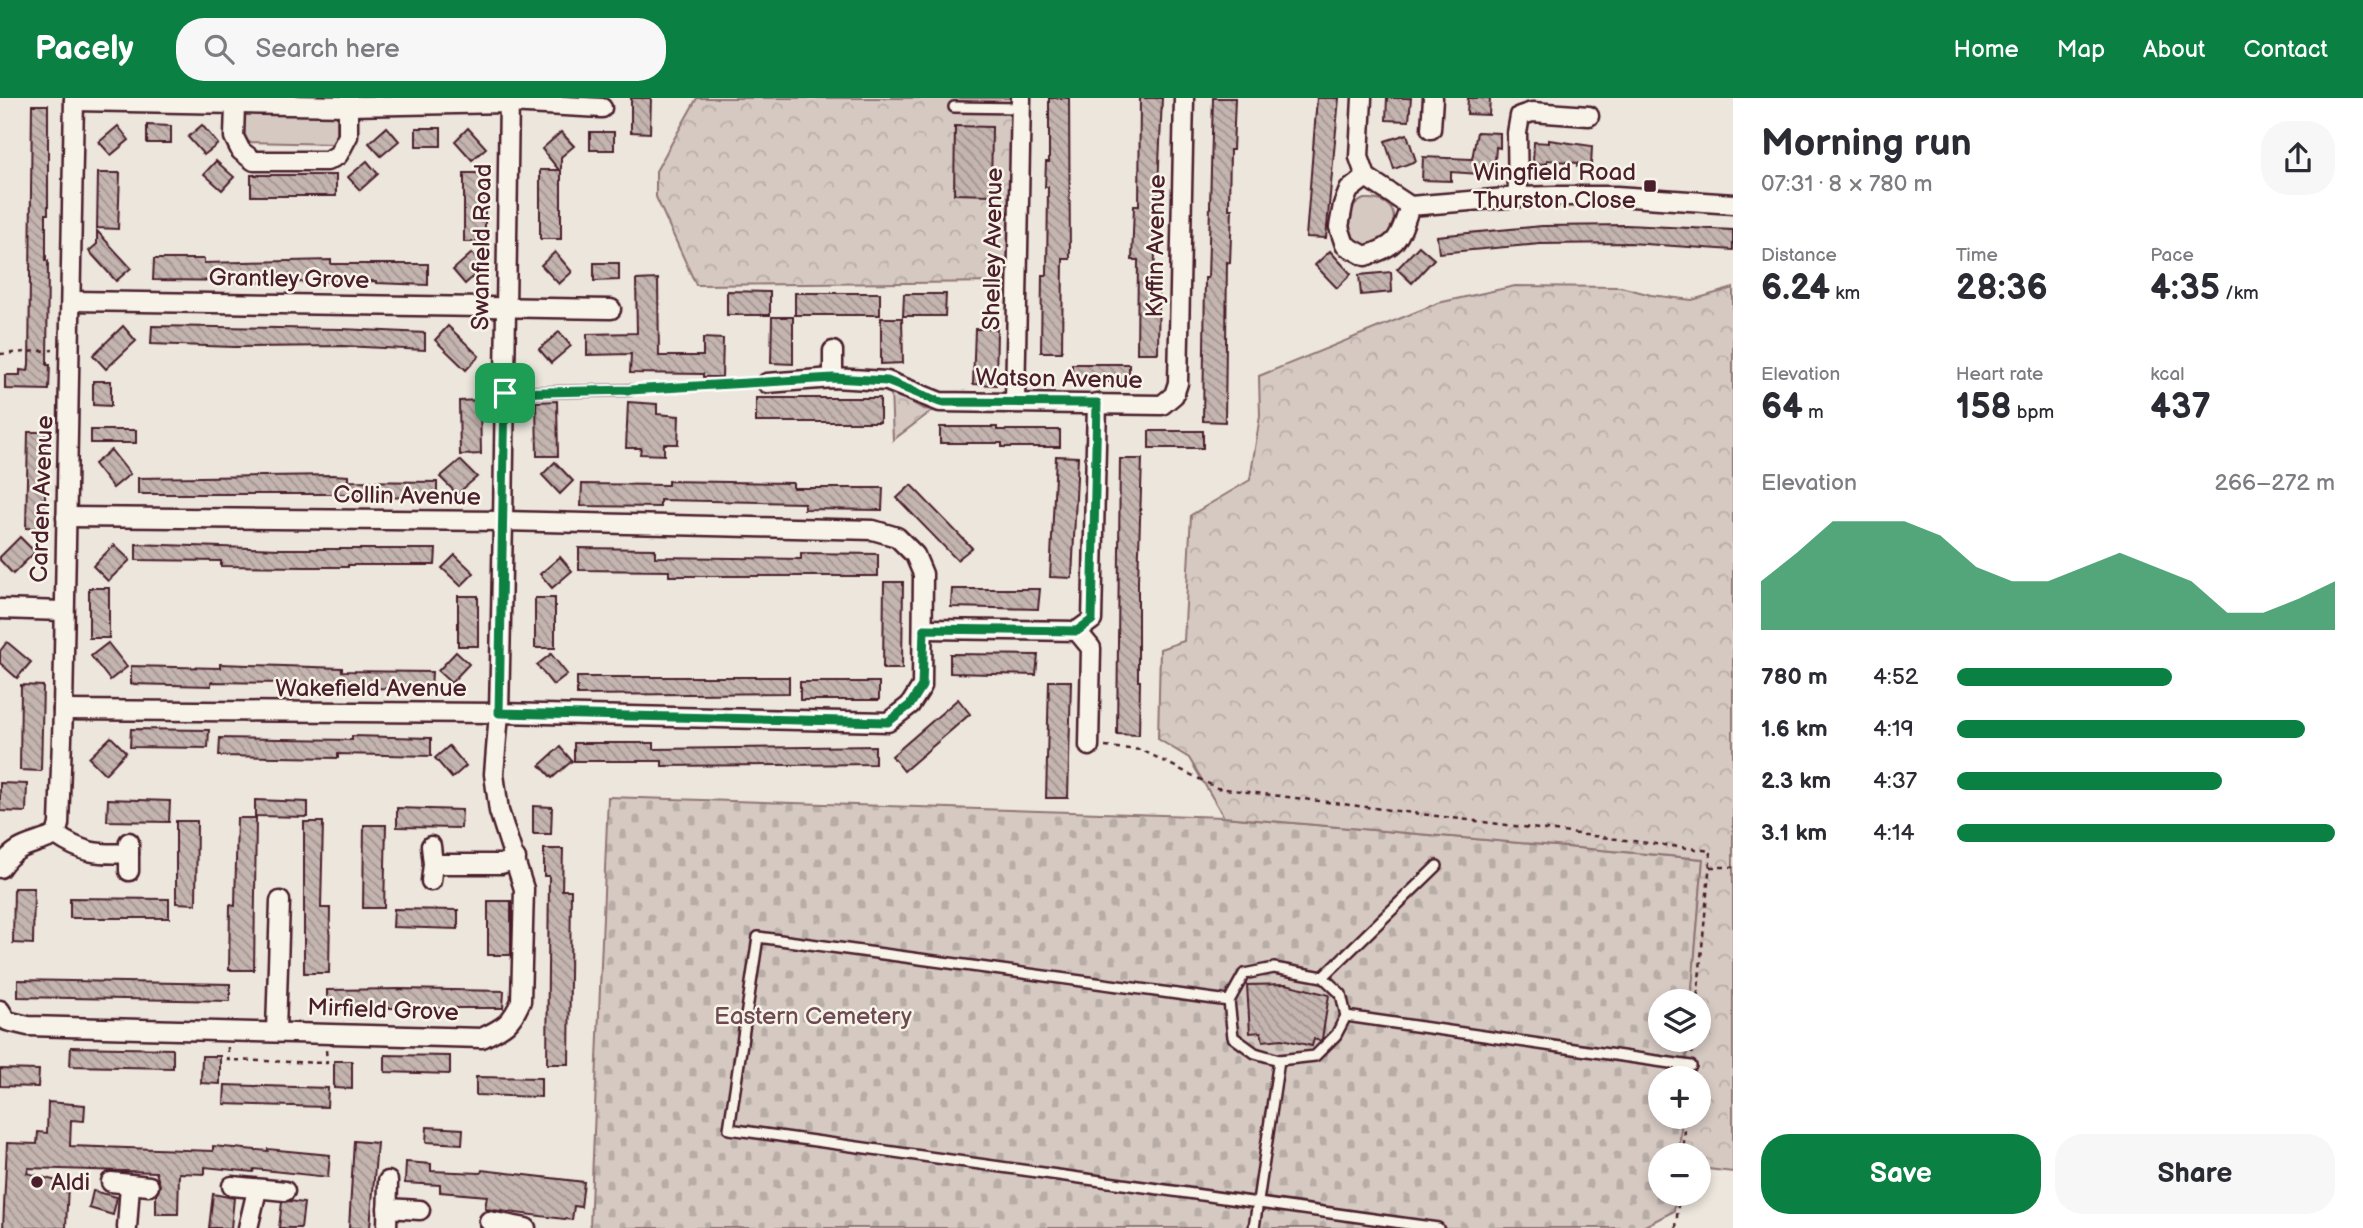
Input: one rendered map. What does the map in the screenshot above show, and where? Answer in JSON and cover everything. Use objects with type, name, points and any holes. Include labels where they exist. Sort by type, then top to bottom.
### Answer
[{"type":"street","name":"Kyffin Avenue","points":[[1174,395],[1178,383],[1184,98]]},
{"type":"street","points":[[1362,98],[1359,157],[1366,177],[1410,206],[1518,197],[1616,196],[1733,204]]},
{"type":"street","points":[[1431,129],[1433,98]]},
{"type":"street","points":[[74,100],[348,106],[508,101],[602,108]]},
{"type":"street","name":"Carden Avenue","points":[[56,835],[63,710],[74,100]]},
{"type":"street","name":"Swanfield Road","points":[[494,774],[499,713],[503,521],[508,101]]},
{"type":"street","name":"Shelley Avenue","points":[[1014,402],[1021,103]]},
{"type":"street","points":[[235,105],[233,137],[241,151],[254,161],[327,162],[338,155],[348,136],[348,106]]},
{"type":"street","points":[[1518,197],[1517,133],[1520,116],[1532,112],[1589,117]]},
{"type":"street","points":[[1366,177],[1349,190],[1343,205],[1339,227],[1345,245],[1364,256],[1386,250],[1400,235],[1410,206]]},
{"type":"street","name":"Grantley Grove","points":[[72,301],[611,309]]},
{"type":"street","points":[[767,383],[833,378],[833,351]]},
{"type":"street","name":"Watson Avenue","points":[[833,378],[887,381],[940,402],[1162,405],[1174,395]]},
{"type":"street","points":[[924,629],[1077,631],[1092,620],[1097,403]]},
{"type":"street","name":"Collin Avenue","points":[[66,517],[503,521],[873,530],[897,537],[915,555],[923,574],[924,629]]},
{"type":"street","points":[[0,609],[63,611]]},
{"type":"street","name":"Wakefield Avenue","points":[[63,710],[499,713],[888,722],[910,705],[922,686],[924,629]]},
{"type":"street","points":[[1077,631],[1091,648],[1089,746]]},
{"type":"street","name":"Mirfield Grove","points":[[0,1010],[7,1021],[29,1026],[482,1038],[505,1027],[514,1018],[522,1001],[524,889],[499,811],[494,774]]},
{"type":"street","points":[[0,868],[6,859],[26,844],[44,841],[56,835],[75,848],[94,853],[129,855]]},
{"type":"street","points":[[432,864],[501,864],[516,859]]},
{"type":"street","points":[[276,1031],[280,901]]},
{"type":"street","points":[[387,1228],[388,1181]]},
{"type":"street","points":[[111,1182],[149,1186]]},
{"type":"street","points":[[127,1228],[130,1185]]},
{"type":"street","points":[[232,1186],[285,1191]]},
{"type":"street","points":[[248,1228],[257,1190]]},
{"type":"street","points":[[387,1208],[420,1210]]},
{"type":"street","points":[[489,1221],[524,1228]]},
{"type":"lane","points":[[954,107],[1021,103]]},
{"type":"lane","points":[[505,393],[630,390]]},
{"type":"lane","points":[[1324,976],[1437,866]]},
{"type":"lane","points":[[1229,1001],[758,937],[729,1129],[1438,1228]]},
{"type":"lane","points":[[1274,968],[1324,976],[1341,994],[1346,1016],[1336,1035],[1315,1056],[1279,1060],[1255,1053],[1233,1037],[1229,1001],[1244,974],[1274,968]]},
{"type":"lane","points":[[1346,1016],[1691,1066]]},
{"type":"lane","points":[[1254,1228],[1279,1060]]},
{"type":"path","points":[[0,354],[70,348]]},
{"type":"path","points":[[630,390],[767,383]]},
{"type":"path","points":[[1089,746],[1142,750],[1217,788],[1711,851],[1698,989]]},
{"type":"path","points":[[1710,867],[1733,867]]},
{"type":"path","points":[[228,1030],[228,1060],[327,1063],[326,1033]]},
{"type":"path","points":[[1676,1228],[1678,1206]]},
{"type":"green space","points":[[697,98],[1012,98],[1007,282],[696,285],[656,197],[656,171]]},
{"type":"green space","points":[[242,109],[337,110],[337,144],[241,142]]},
{"type":"green space","points":[[1364,199],[1385,203],[1394,216],[1390,232],[1378,249],[1352,246],[1348,225],[1350,213],[1353,207]]},
{"type":"green space","points":[[1515,286],[1621,287],[1651,295],[1692,300],[1733,288],[1733,1172],[1711,1169],[1711,1143],[1680,1143],[1681,1129],[1711,1129],[1711,1066],[1686,1066],[1687,1052],[1711,1052],[1711,989],[1692,989],[1703,859],[1224,817],[1189,758],[1158,739],[1160,649],[1184,641],[1191,515],[1250,480],[1260,416],[1259,376],[1438,303]]},
{"type":"green space","points":[[891,390],[923,409],[933,410],[893,440]]},
{"type":"green space","name":"Eastern Cemetery","points":[[608,797],[1224,817],[1703,859],[1692,989],[1648,989],[1648,1052],[1687,1052],[1686,1066],[1648,1066],[1648,1129],[1681,1129],[1680,1143],[1648,1143],[1648,1206],[1675,1206],[1674,1211],[1641,1228],[590,1228]]},
{"type":"building","points":[[631,98],[651,98],[650,133],[631,132]]},
{"type":"building","points":[[1049,98],[1069,98],[1070,259],[1063,259],[1062,352],[1041,352],[1042,275],[1047,275],[1048,187],[1045,187],[1046,162],[1049,162]]},
{"type":"building","points":[[1140,98],[1162,98],[1154,276],[1159,276],[1158,353],[1137,353],[1138,260],[1132,260],[1134,206],[1139,206]]},
{"type":"building","points":[[1213,98],[1235,98],[1233,150],[1230,150],[1229,209],[1232,209],[1230,263],[1227,262],[1225,422],[1203,421],[1205,278],[1208,278]]},
{"type":"building","points":[[1317,98],[1339,98],[1326,238],[1306,237]]},
{"type":"building","points":[[1387,98],[1411,98],[1409,121],[1386,120]]},
{"type":"building","points":[[1468,98],[1490,98],[1489,115],[1467,114]]},
{"type":"building","points":[[32,105],[48,105],[46,261],[49,390],[5,389],[5,375],[20,375],[20,370],[28,371],[29,365]]},
{"type":"building","points":[[147,125],[171,126],[171,143],[147,143]]},
{"type":"building","points":[[202,125],[218,144],[204,155],[188,137]]},
{"type":"building","points":[[118,126],[129,140],[111,155],[99,142]]},
{"type":"building","points":[[955,126],[992,127],[991,195],[954,194]]},
{"type":"building","points":[[387,127],[399,141],[381,156],[369,143]]},
{"type":"building","points":[[416,128],[441,128],[441,146],[416,146]]},
{"type":"building","points":[[468,128],[486,148],[472,160],[455,141]]},
{"type":"building","points":[[561,132],[574,146],[561,157],[561,239],[540,239],[540,170],[559,170],[542,149]]},
{"type":"building","points":[[590,132],[614,132],[614,150],[590,150]]},
{"type":"building","points":[[1477,132],[1500,133],[1500,148],[1496,147],[1494,175],[1451,172],[1451,181],[1422,180],[1423,157],[1472,159]]},
{"type":"building","points":[[1407,134],[1416,161],[1394,169],[1385,141]]},
{"type":"building","points":[[1549,140],[1592,146],[1591,167],[1547,160],[1547,164],[1533,163],[1534,142],[1549,143]]},
{"type":"building","points":[[216,161],[234,177],[222,190],[204,174]]},
{"type":"building","points":[[367,161],[378,174],[360,190],[348,177]]},
{"type":"building","points":[[98,173],[120,173],[118,229],[97,228]]},
{"type":"building","points":[[464,173],[485,173],[485,242],[464,242]]},
{"type":"building","points":[[251,175],[336,175],[336,196],[251,196]]},
{"type":"building","points":[[1626,225],[1733,230],[1733,250],[1630,243],[1540,244],[1439,253],[1437,236],[1542,226]]},
{"type":"building","points":[[97,231],[131,268],[116,281],[89,251],[97,244]]},
{"type":"building","points":[[1419,246],[1434,259],[1412,283],[1397,269]]},
{"type":"building","points":[[1330,251],[1351,274],[1337,288],[1315,265]]},
{"type":"building","points":[[555,252],[572,272],[559,284],[541,265]]},
{"type":"building","points":[[472,253],[484,267],[465,284],[453,270]]},
{"type":"building","points":[[154,259],[204,259],[204,263],[331,260],[331,264],[428,264],[428,285],[376,281],[250,283],[153,280]]},
{"type":"building","points":[[594,263],[619,263],[619,280],[594,281]]},
{"type":"building","points":[[1391,272],[1392,292],[1361,295],[1359,275]]},
{"type":"building","points":[[658,279],[659,356],[703,356],[703,338],[723,339],[722,377],[703,377],[703,374],[630,373],[631,354],[587,355],[587,334],[637,333],[636,280]]},
{"type":"building","points":[[727,291],[770,292],[770,315],[727,315]]},
{"type":"building","points":[[795,293],[880,293],[880,315],[795,315]]},
{"type":"building","points":[[904,294],[946,294],[945,316],[903,316]]},
{"type":"building","points":[[772,317],[793,317],[793,364],[771,363]]},
{"type":"building","points":[[881,318],[902,318],[903,363],[881,364]]},
{"type":"building","points":[[123,326],[136,341],[106,369],[93,355]]},
{"type":"building","points":[[152,326],[425,333],[425,350],[343,346],[234,347],[151,344]]},
{"type":"building","points":[[448,326],[479,356],[466,370],[435,340]]},
{"type":"building","points":[[975,329],[997,329],[996,385],[973,384]]},
{"type":"building","points":[[559,332],[571,346],[551,363],[539,349]]},
{"type":"building","points":[[1072,364],[1129,364],[1129,382],[1072,382]]},
{"type":"building","points":[[93,381],[111,381],[111,406],[93,405]]},
{"type":"building","points":[[756,398],[880,398],[880,422],[756,422]]},
{"type":"building","points":[[480,400],[481,454],[460,455],[459,401]]},
{"type":"building","points":[[557,401],[558,456],[537,456],[536,402]]},
{"type":"building","points":[[628,402],[657,404],[657,414],[679,416],[678,444],[664,444],[664,455],[640,454],[641,448],[626,448]]},
{"type":"building","points":[[940,427],[1060,430],[1060,447],[940,443]]},
{"type":"building","points":[[91,430],[136,430],[136,443],[91,443]]},
{"type":"building","points":[[1149,431],[1203,431],[1203,448],[1149,448]]},
{"type":"building","points":[[28,432],[45,432],[45,529],[26,528]]},
{"type":"building","points":[[111,450],[130,474],[113,488],[94,464]]},
{"type":"building","points":[[1056,456],[1078,457],[1072,578],[1050,577]]},
{"type":"building","points":[[1120,459],[1142,459],[1138,581],[1139,735],[1117,734]]},
{"type":"building","points":[[460,460],[477,477],[457,494],[440,477]]},
{"type":"building","points":[[555,462],[573,481],[560,494],[542,475]]},
{"type":"building","points":[[348,476],[348,481],[437,482],[437,498],[358,497],[358,494],[138,494],[138,478]]},
{"type":"building","points":[[668,481],[793,483],[793,488],[883,488],[882,510],[804,509],[804,503],[660,500],[660,507],[581,506],[582,484],[668,485]]},
{"type":"building","points":[[911,485],[972,548],[957,560],[897,498]]},
{"type":"building","points":[[20,537],[35,552],[13,574],[0,557]]},
{"type":"building","points":[[136,544],[280,549],[436,549],[435,565],[221,566],[221,561],[136,560]]},
{"type":"building","points":[[114,545],[130,560],[108,581],[93,566]]},
{"type":"building","points":[[579,548],[655,549],[655,557],[801,559],[801,553],[878,554],[878,576],[669,576],[669,571],[579,570]]},
{"type":"building","points":[[455,555],[474,573],[461,586],[442,568]]},
{"type":"building","points":[[560,557],[572,571],[552,588],[540,574]]},
{"type":"building","points":[[884,582],[903,582],[902,669],[883,669]]},
{"type":"building","points":[[89,588],[109,588],[109,638],[89,638]]},
{"type":"building","points":[[952,589],[1040,589],[1038,609],[951,607]]},
{"type":"building","points":[[458,596],[478,596],[478,646],[458,646]]},
{"type":"building","points":[[535,598],[555,598],[555,648],[535,648]]},
{"type":"building","points":[[7,642],[31,662],[17,678],[0,663],[0,651]]},
{"type":"building","points":[[108,643],[127,667],[110,680],[91,656]]},
{"type":"building","points":[[456,652],[469,664],[451,683],[438,671]]},
{"type":"building","points":[[551,654],[567,674],[553,685],[537,665]]},
{"type":"building","points":[[950,654],[1038,655],[1036,675],[950,673]]},
{"type":"building","points":[[220,664],[342,668],[342,671],[432,672],[431,690],[286,683],[211,682],[211,686],[131,684],[131,666],[220,668]]},
{"type":"building","points":[[577,677],[789,677],[789,693],[577,695]]},
{"type":"building","points":[[1049,681],[1071,681],[1068,798],[1046,798]]},
{"type":"building","points":[[800,682],[879,682],[879,700],[800,700]]},
{"type":"building","points":[[21,685],[43,686],[41,771],[20,770]]},
{"type":"building","points":[[958,699],[970,714],[904,771],[892,756]]},
{"type":"building","points":[[131,729],[209,730],[208,748],[130,747]]},
{"type":"building","points":[[352,736],[431,738],[431,756],[219,756],[220,738],[352,740]]},
{"type":"building","points":[[111,737],[126,752],[105,774],[89,758]]},
{"type":"building","points":[[574,743],[654,743],[654,749],[875,746],[875,764],[662,766],[662,761],[574,761]]},
{"type":"building","points":[[449,746],[466,766],[452,778],[435,758]]},
{"type":"building","points":[[560,747],[572,761],[552,778],[540,765]]},
{"type":"building","points":[[0,783],[27,784],[26,812],[0,811]]},
{"type":"building","points":[[108,799],[170,801],[169,822],[107,821]]},
{"type":"building","points":[[255,800],[308,802],[308,817],[255,816]]},
{"type":"building","points":[[533,806],[552,807],[551,834],[533,834]]},
{"type":"building","points":[[397,808],[462,810],[461,828],[397,827]]},
{"type":"building","points":[[237,818],[256,818],[254,970],[229,970],[230,905],[235,906]]},
{"type":"building","points":[[176,821],[197,821],[196,904],[176,903]]},
{"type":"building","points":[[304,822],[323,822],[321,908],[330,908],[329,973],[304,973]]},
{"type":"building","points":[[364,825],[386,825],[384,908],[363,908]]},
{"type":"building","points":[[544,849],[563,849],[562,890],[571,890],[569,1064],[547,1064],[549,876],[544,876]]},
{"type":"building","points":[[14,888],[34,888],[33,944],[13,943]]},
{"type":"building","points":[[70,898],[169,899],[169,918],[70,918]]},
{"type":"building","points":[[488,901],[511,901],[511,955],[488,955]]},
{"type":"building","points":[[394,909],[458,910],[458,929],[393,927]]},
{"type":"building","points":[[18,980],[230,984],[230,1001],[18,997]]},
{"type":"building","points":[[1286,984],[1329,995],[1322,1039],[1314,1039],[1312,1046],[1282,1039],[1263,1041],[1261,1032],[1250,1033],[1247,985]]},
{"type":"building","points":[[327,990],[504,991],[503,1008],[327,1008]]},
{"type":"building","points":[[71,1047],[173,1049],[173,1068],[70,1066]]},
{"type":"building","points":[[385,1055],[450,1056],[450,1074],[385,1072]]},
{"type":"building","points":[[202,1056],[220,1056],[220,1084],[201,1083]]},
{"type":"building","points":[[334,1061],[352,1061],[352,1089],[334,1088]]},
{"type":"building","points":[[0,1069],[39,1070],[38,1087],[0,1086]]},
{"type":"building","points":[[476,1077],[541,1078],[541,1097],[476,1095]]},
{"type":"building","points":[[225,1085],[328,1088],[327,1107],[224,1104]]},
{"type":"building","points":[[48,1102],[85,1105],[84,1121],[71,1120],[70,1146],[213,1151],[213,1146],[330,1155],[328,1177],[205,1167],[205,1174],[179,1173],[178,1214],[156,1214],[156,1195],[160,1186],[156,1172],[28,1168],[27,1173],[68,1184],[66,1228],[3,1228],[7,1143],[37,1144],[38,1132],[47,1133]]},
{"type":"building","points":[[427,1127],[463,1129],[462,1144],[426,1142]]},
{"type":"building","points":[[354,1141],[377,1143],[370,1228],[349,1228]]},
{"type":"building","points":[[406,1162],[431,1164],[431,1171],[481,1173],[482,1170],[584,1182],[581,1207],[574,1206],[572,1220],[485,1209],[487,1196],[440,1192],[440,1185],[405,1183]]},
{"type":"building","points":[[93,1191],[117,1197],[113,1215],[89,1208]]},
{"type":"building","points":[[213,1194],[234,1198],[231,1228],[209,1228]]},
{"type":"building","points":[[282,1202],[304,1203],[301,1228],[279,1228]]},
{"type":"place","name":"Wingfield Road Thurston Close","points":[[1650,186]]},
{"type":"place","name":"Aldi","points":[[37,1182]]},
{"type":"route","points":[[833,378],[887,381],[940,402],[1097,403],[1092,620],[1077,631],[924,629],[922,686],[910,705],[888,722],[499,713],[505,393],[630,390],[833,378]]}]
